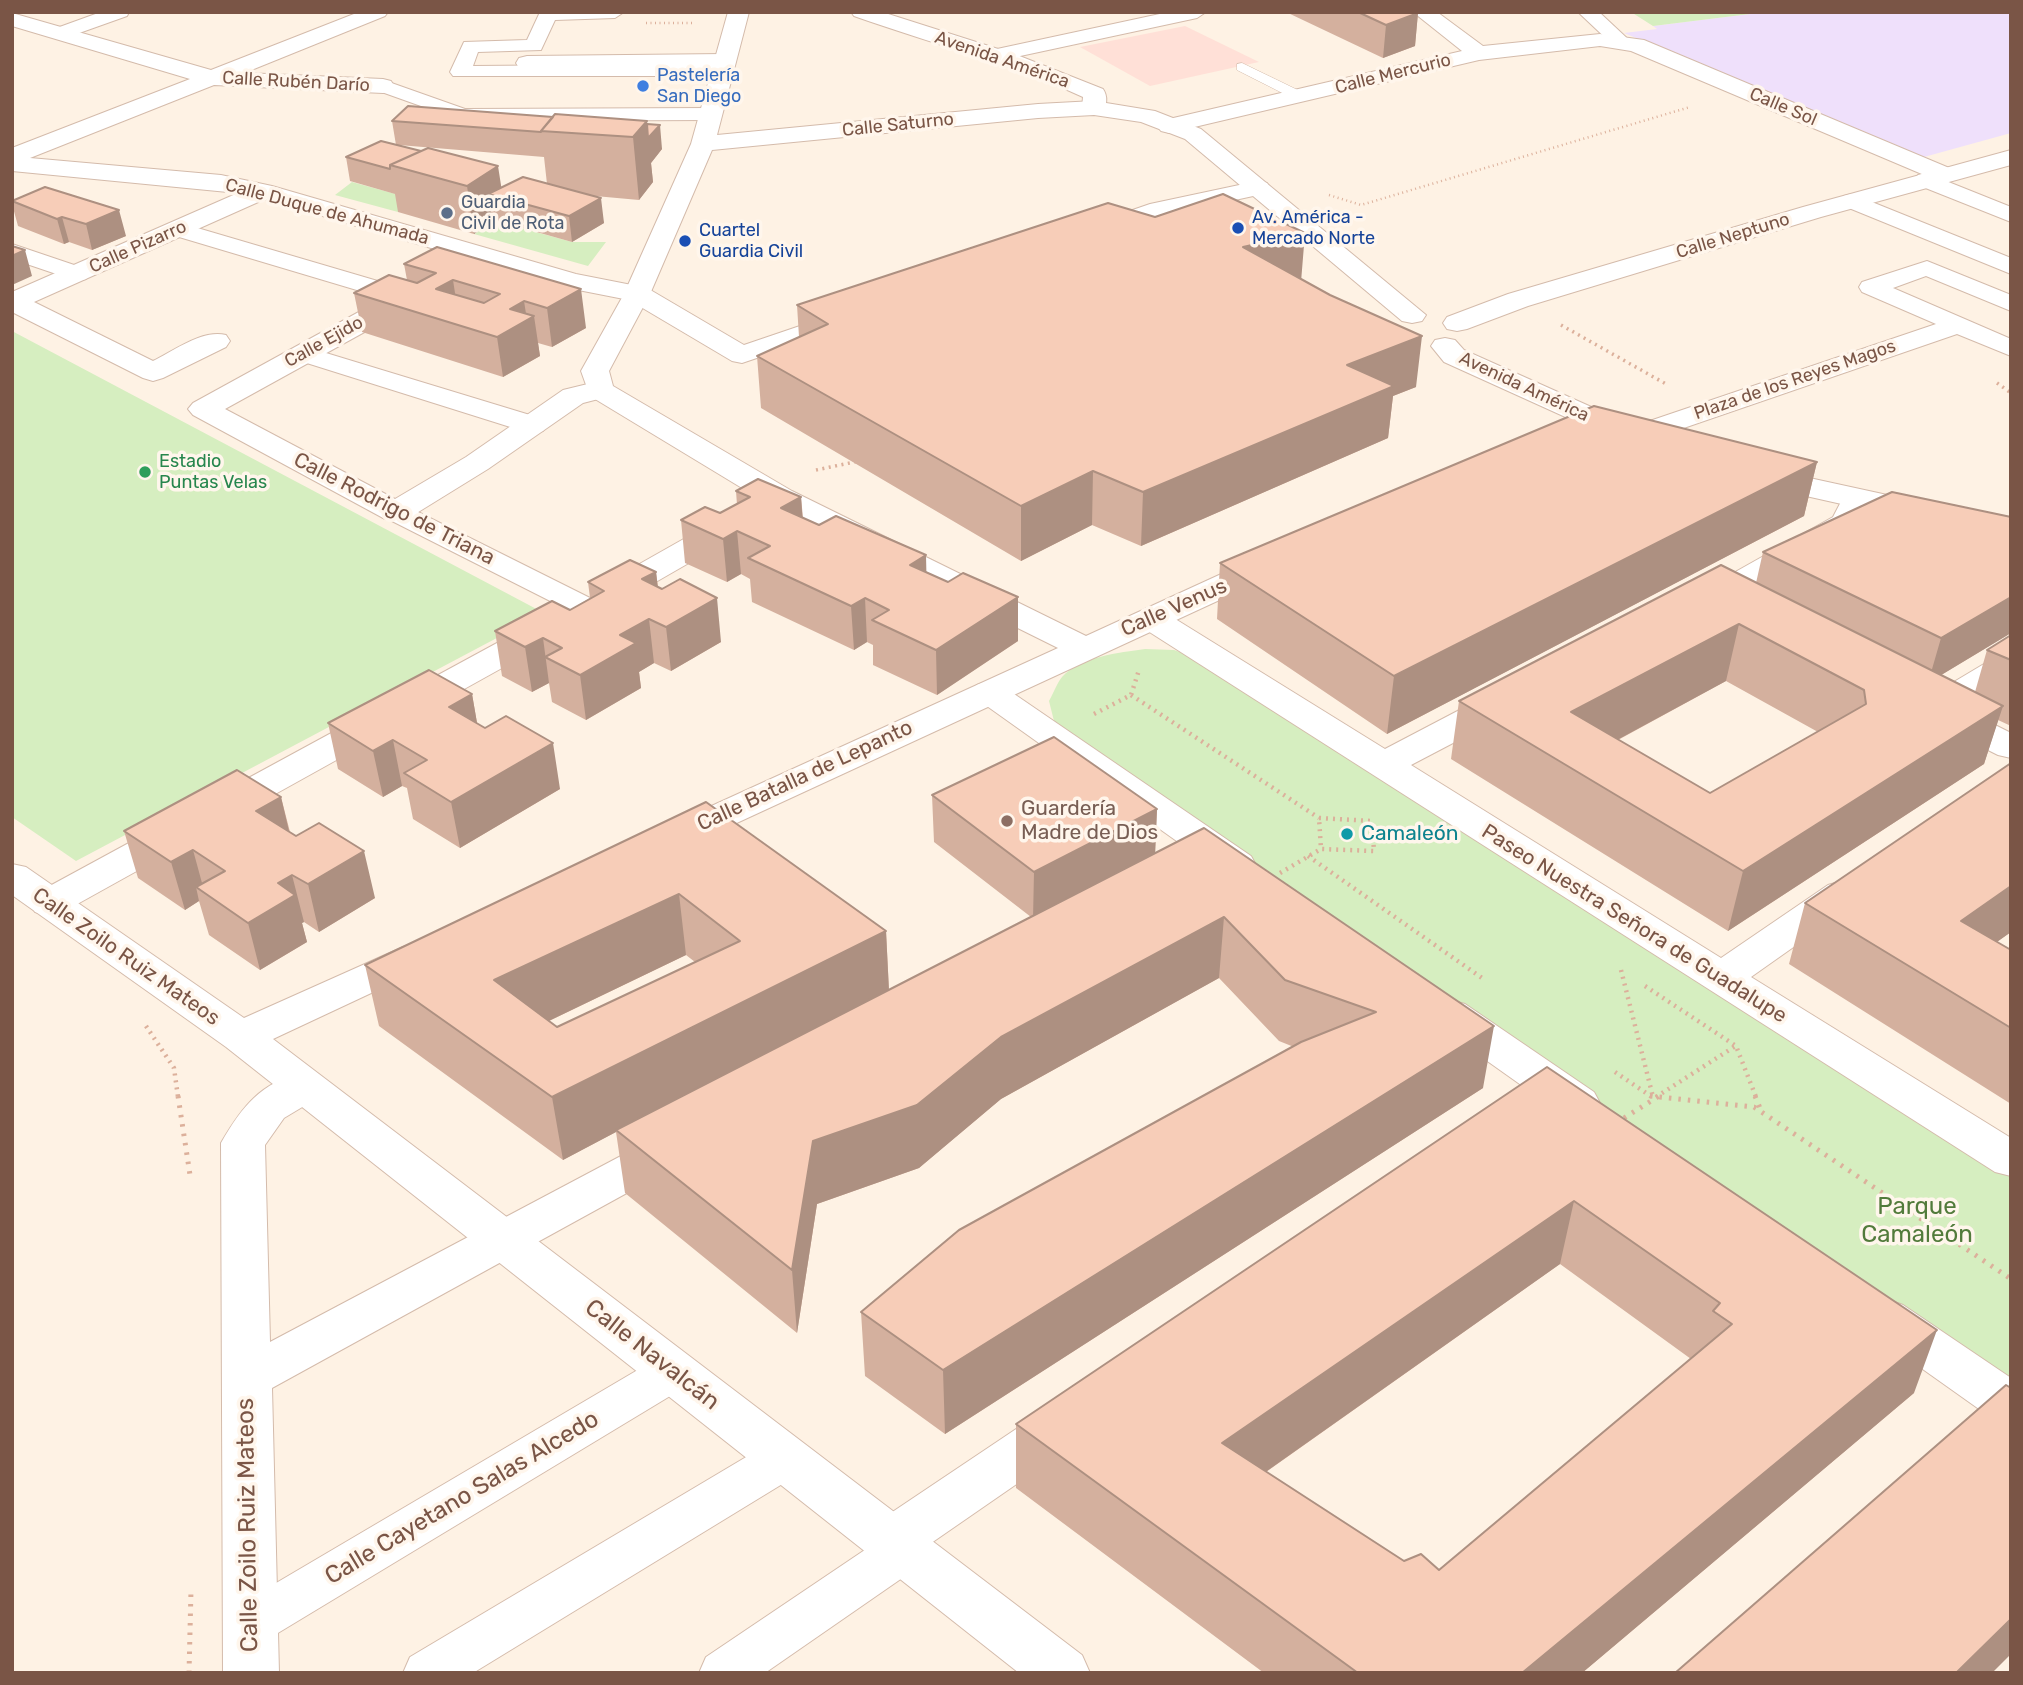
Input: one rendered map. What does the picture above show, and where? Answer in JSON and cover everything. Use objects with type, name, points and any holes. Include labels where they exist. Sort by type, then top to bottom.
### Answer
[{"type":"street","points":[[61,33],[120,12]]},
{"type":"street","points":[[12,157],[378,12]]},
{"type":"street","points":[[615,12],[548,14],[534,46],[471,46],[460,72],[724,65]]},
{"type":"street","points":[[600,390],[596,371],[637,294],[703,144],[739,12]]},
{"type":"street","points":[[872,16],[919,12]]},
{"type":"street","points":[[996,55],[1197,12]]},
{"type":"street","points":[[1423,12],[1479,53]]},
{"type":"street","points":[[1587,12],[1620,41]]},
{"type":"street","name":"Avenida América","points":[[872,16],[996,55],[1069,82],[1095,94],[1094,108]]},
{"type":"street","points":[[12,19],[212,78]]},
{"type":"street","name":"Calle Mercurio","points":[[1169,127],[1479,53],[1600,40],[1620,41]]},
{"type":"street","name":"Calle Sol","points":[[1620,41],[1748,92],[1936,177]]},
{"type":"street","points":[[527,63],[724,65]]},
{"type":"street","name":"Calle Rubén Darío","points":[[212,78],[383,86],[463,116],[711,114]]},
{"type":"street","points":[[1094,108],[1147,116],[1169,127],[1193,134],[1258,188],[1401,323],[1437,316],[1441,339]]},
{"type":"street","name":"Calle Saturno","points":[[703,144],[1038,111],[1094,108]]},
{"type":"street","points":[[1169,127],[1169,137],[1295,250]]},
{"type":"street","name":"Calle Neptuno","points":[[1441,339],[1518,300],[2011,156]]},
{"type":"street","name":"Calle Duque de Ahumada","points":[[12,163],[221,182],[263,191],[572,281],[637,294],[741,355],[872,309]]},
{"type":"street","points":[[1936,177],[2011,215]]},
{"type":"street","points":[[1068,241],[1159,209],[1258,188]]},
{"type":"street","name":"Calle Pizarro","points":[[13,302],[263,191]]},
{"type":"street","points":[[1852,201],[2011,267]]},
{"type":"street","points":[[177,229],[428,285]]},
{"type":"street","points":[[12,251],[77,274]]},
{"type":"street","name":"Calle Ejido","points":[[203,409],[483,255]]},
{"type":"street","points":[[2011,304],[1927,268],[1871,287],[2011,348]]},
{"type":"street","points":[[13,302],[153,372],[216,341]]},
{"type":"street","name":"Plaza de los Reyes Magos","points":[[1633,436],[1958,324]]},
{"type":"street","name":"Avenida América","points":[[1441,339],[1454,356],[1587,417],[1681,452]]},
{"type":"street","points":[[303,354],[533,425]]},
{"type":"street","points":[[396,512],[477,463],[573,396],[600,390],[772,493],[1084,648]]},
{"type":"street","name":"Calle Rodrigo de Triana","points":[[203,409],[396,512],[587,608]]},
{"type":"street","points":[[1549,435],[1587,417]]},
{"type":"street","points":[[1729,468],[2011,532]]},
{"type":"street","points":[[49,903],[587,608],[772,493]]},
{"type":"street","points":[[1677,610],[1689,603],[1716,597],[1846,523],[1857,499]]},
{"type":"street","name":"Calle Venus","points":[[989,692],[1289,556]]},
{"type":"street","points":[[1716,597],[1752,615]]},
{"type":"street","name":"Paseo Nuestra Señora de Guadalupe","points":[[1142,624],[1384,765],[2011,1160]]},
{"type":"street","points":[[2011,662],[1923,703],[2011,747]]},
{"type":"street","points":[[1384,765],[1530,688]]},
{"type":"street","points":[[989,692],[1051,736],[1203,864],[1268,887]]},
{"type":"street","name":"Calle Batalla de Lepanto","points":[[646,850],[989,692]]},
{"type":"street","points":[[1720,978],[1877,870]]},
{"type":"street","name":"Calle Zoilo Ruiz Mateos","points":[[12,876],[240,1037]]},
{"type":"street","points":[[240,1037],[443,944]]},
{"type":"street","points":[[1422,994],[1611,1126]]},
{"type":"street","name":"Calle Navalcán","points":[[240,1037],[898,1546],[1039,1667]]},
{"type":"street","name":"Calle Zoilo Ruiz Mateos","points":[[251,1648],[243,1143],[268,1107],[304,1086]]},
{"type":"street","points":[[1518,1116],[1558,1089]]},
{"type":"street","name":"Calle Zoilo Ruiz Mateos","points":[[246,1378],[697,1135]]},
{"type":"street","points":[[1850,1293],[2004,1401],[1957,1432]]},
{"type":"street","name":"Calle Cayetano Salas Alcedo","points":[[251,1648],[674,1371]]},
{"type":"street","points":[[724,1673],[1097,1402]]},
{"type":"street","points":[[428,1673],[785,1458]]},
{"type":"lane","points":[[1242,67],[1301,97]]},
{"type":"path","points":[[1328,195],[1361,205],[1748,92]]},
{"type":"path","points":[[1518,300],[1710,409]]},
{"type":"path","points":[[772,493],[785,477],[869,459]]},
{"type":"path","points":[[1051,736],[1131,695],[1145,649],[1142,624]]},
{"type":"path","points":[[1131,695],[1319,818],[1372,821],[1374,851],[1321,849],[1268,887]]},
{"type":"path","points":[[1319,818],[1321,849]]},
{"type":"path","points":[[1621,970],[1653,1098]]},
{"type":"path","points":[[1611,1126],[1782,1017]]},
{"type":"path","points":[[143,1022],[174,1068],[190,1184]]},
{"type":"path","points":[[1736,1046],[1762,1113]]},
{"type":"path","points":[[1653,1098],[1754,1107],[2011,1279]]},
{"type":"path","points":[[189,1673],[192,1577]]},
{"type":"shaded area","points":[[1766,12],[2011,12],[2011,133],[1924,157],[1624,33],[1657,29],[1653,26]]},
{"type":"shaded area","points":[[1185,26],[1259,62],[1150,86],[1080,47]]},
{"type":"green space","points":[[1631,12],[1766,12],[1653,26]]},
{"type":"green space","points":[[352,182],[421,201],[398,212],[335,195]]},
{"type":"green space","points":[[496,221],[572,242],[606,242],[588,266],[474,234]]},
{"type":"green space","name":"Estadio Puntas Velas","points":[[12,331],[544,613],[76,861],[12,817]]},
{"type":"green space","name":"Parque Camaleón","points":[[1145,649],[1174,650],[1195,657],[2011,1177],[2011,1394],[1272,878],[1054,721],[1049,701],[1060,679],[1070,670],[1090,660]]},
{"type":"building","points":[[1358,12],[1418,12],[1418,13],[1386,25]]},
{"type":"building","points":[[408,106],[553,117],[541,132],[392,121]]},
{"type":"building","points":[[555,114],[647,121],[633,137],[541,131]]},
{"type":"building","points":[[647,124],[660,125],[648,138]]},
{"type":"building","points":[[381,141],[421,151],[390,165],[390,169],[346,157]]},
{"type":"building","points":[[428,148],[498,166],[467,186],[390,165]]},
{"type":"building","points":[[523,177],[601,198],[569,216],[488,194]]},
{"type":"building","points":[[45,187],[119,210],[86,224],[62,217],[57,219],[12,201]]},
{"type":"building","points":[[1223,194],[1305,233],[1243,247],[1330,295],[1422,336],[1347,365],[1394,386],[1143,492],[1093,471],[1021,506],[757,356],[828,324],[797,305],[1108,203],[1155,217]]},
{"type":"building","points":[[12,246],[25,250],[12,256]]},
{"type":"building","points":[[437,247],[581,289],[547,308],[524,301],[510,309],[534,316],[497,337],[354,293],[389,275],[417,283],[436,273],[404,264]],"holes":[[[453,280],[500,294],[484,303],[436,289]]]},
{"type":"building","points":[[1594,406],[1817,462],[1394,676],[1220,563]]},
{"type":"building","points":[[758,479],[801,497],[781,508],[819,525],[836,516],[926,555],[910,565],[948,582],[963,573],[1018,597],[936,650],[872,620],[889,610],[865,598],[851,606],[748,558],[770,546],[737,531],[723,539],[681,520],[705,507],[720,513],[750,497],[736,491]]},
{"type":"building","points":[[1892,492],[2011,517],[2011,597],[1941,638],[1763,552]]},
{"type":"building","points":[[630,560],[656,572],[642,579],[662,589],[680,579],[717,598],[666,627],[649,619],[620,635],[636,643],[580,675],[545,657],[562,648],[543,638],[525,647],[495,631],[552,601],[570,610],[604,591],[588,582]]},
{"type":"building","points":[[1721,565],[2003,706],[1743,871],[1459,701]],"holes":[[[1739,624],[1864,690],[1866,704],[1710,793],[1571,712]]]},
{"type":"building","points":[[2011,635],[2011,660],[1987,650]]},
{"type":"building","points":[[429,670],[472,694],[449,707],[485,728],[506,716],[553,743],[451,802],[404,773],[427,760],[393,740],[373,751],[328,723]]},
{"type":"building","points":[[1054,737],[1157,809],[1034,872],[932,795]]},
{"type":"building","points":[[2011,763],[2011,886],[1961,921],[2011,950],[2011,1028],[1805,903]]},
{"type":"building","points":[[237,770],[281,797],[256,811],[296,836],[319,823],[364,851],[308,884],[292,875],[278,883],[295,895],[248,923],[196,887],[225,871],[193,850],[171,862],[124,831]]},
{"type":"building","points":[[706,802],[886,931],[552,1097],[365,965]],"holes":[[[679,894],[740,941],[557,1027],[494,980]]]},
{"type":"building","points":[[1204,828],[1494,1026],[943,1370],[861,1312],[959,1230],[1301,1042],[1376,1012],[1285,980],[1224,917],[1001,1037],[917,1105],[813,1141],[792,1270],[616,1130]]},
{"type":"building","points":[[1547,1067],[1937,1330],[1522,1673],[1358,1673],[1016,1424]],"holes":[[[1574,1201],[1720,1303],[1713,1311],[1732,1324],[1439,1570],[1421,1554],[1404,1561],[1222,1443]]]},
{"type":"building","points":[[2006,1385],[2011,1388],[2011,1619],[1956,1673],[1675,1673]]},
{"type":"place","name":"Pastelería San Diego","points":[[643,86]]},
{"type":"place","name":"Guardia Civil de Rota","points":[[447,213]]},
{"type":"place","name":"Av. América - Mercado Norte","points":[[1238,228]]},
{"type":"place","name":"Cuartel Guardia Civil","points":[[685,241]]},
{"type":"place","name":"Estadio Puntas Velas","points":[[145,472]]},
{"type":"place","name":"Guardería Madre de Dios","points":[[1007,821]]},
{"type":"place","name":"Camaleón","points":[[1347,834]]}]
